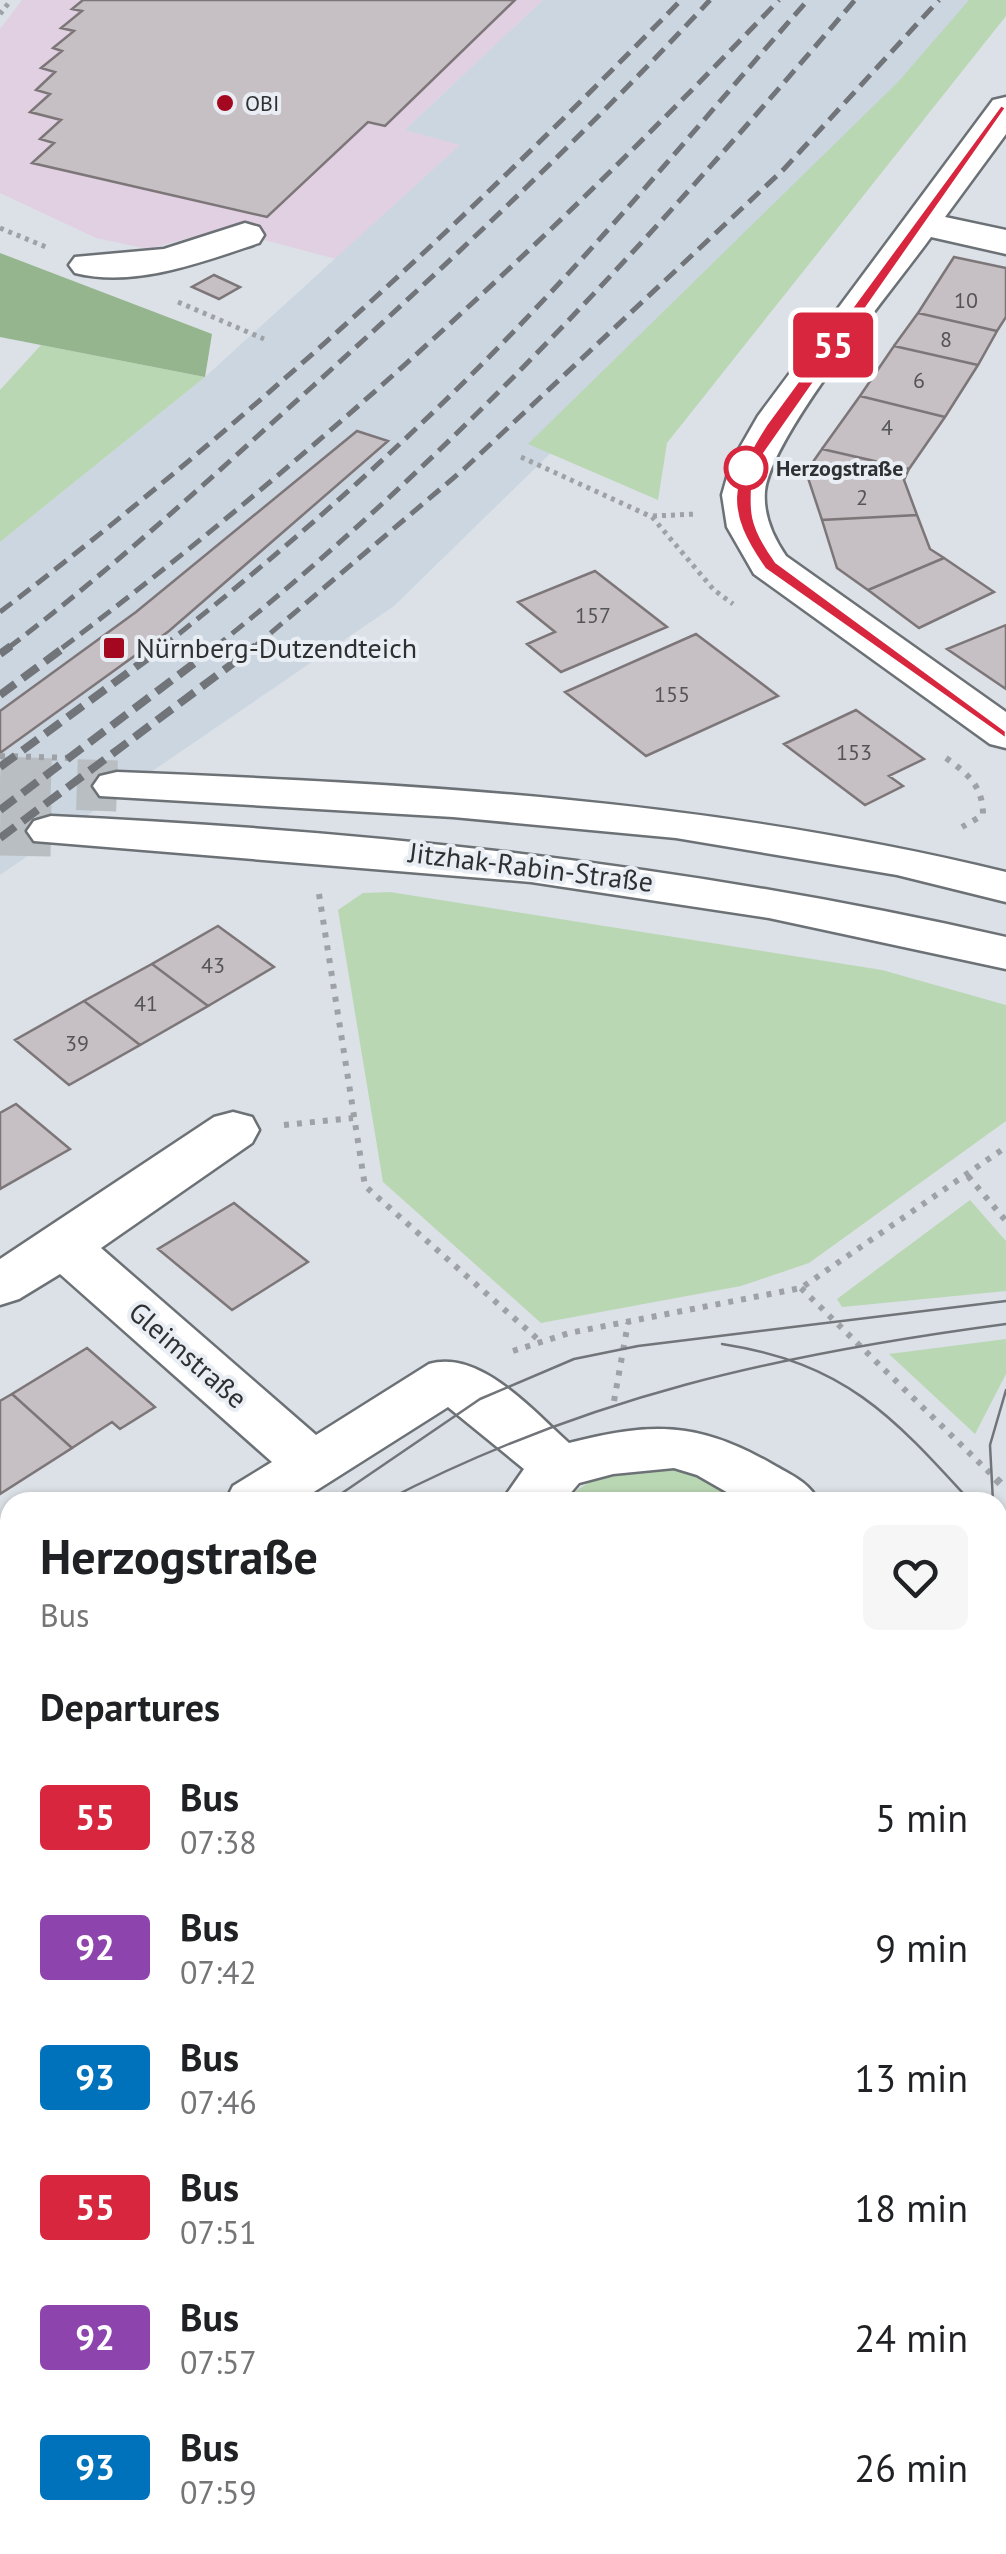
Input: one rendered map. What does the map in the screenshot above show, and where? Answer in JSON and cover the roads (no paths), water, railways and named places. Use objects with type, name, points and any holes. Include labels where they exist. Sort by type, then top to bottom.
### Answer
[{"type":"street","points":[[1006,108],[746,468],[742,511],[751,538],[770,565],[1006,734]]},
{"type":"street","points":[[922,224],[1006,242]]},
{"type":"street","points":[[89,265],[168,260],[245,235]]},
{"type":"street","name":"Jitzhak-Rabin-Straße","points":[[117,786],[427,800],[599,813],[800,841],[1006,887]]},
{"type":"street","name":"Jitzhak-Rabin-Straße","points":[[51,831],[281,842],[539,865],[768,900],[1005,952]]},
{"type":"street","points":[[0,1285],[234,1130]]},
{"type":"street","name":"Gleimstraße","points":[[64,1246],[311,1464]]},
{"type":"street","points":[[269,1492],[449,1379],[504,1417],[544,1485],[636,1450],[690,1449],[734,1467],[774,1492]]},
{"type":"tunnel","points":[[0,782],[117,786]]},
{"type":"tunnel","points":[[0,830],[51,831]]},
{"type":"tram line","points":[[344,1492],[480,1399],[574,1359],[638,1346],[1006,1301]]},
{"type":"tram line","points":[[790,1361],[1006,1324]]},
{"type":"tram line","points":[[722,1344],[790,1361]]},
{"type":"tram line","points":[[404,1492],[459,1465],[610,1407],[790,1361]]},
{"type":"tram line","points":[[790,1361],[833,1379],[862,1397],[916,1443],[962,1492]]},
{"type":"tram line","points":[[992,1492],[990,1445],[1006,1390]]},
{"type":"railway","points":[[0,612],[179,469],[352,319],[519,162],[681,0]]},
{"type":"railway","points":[[8,648],[163,520],[415,292],[565,149],[710,0]]},
{"type":"railway","points":[[62,648],[252,497],[434,339],[609,173],[779,0]]},
{"type":"railway","points":[[161,648],[355,485],[493,353],[606,232],[808,0]]},
{"type":"railway","points":[[214,648],[387,499],[550,340],[705,172],[855,0]]},
{"type":"railway","points":[[253,648],[464,469],[784,169],[939,0]]},
{"type":"railway","points":[[0,654],[11,646]]},
{"type":"railway","points":[[0,695],[66,646]]},
{"type":"railway","points":[[0,767],[164,646]]},
{"type":"railway","points":[[0,810],[217,646]]},
{"type":"railway","points":[[0,838],[256,646]]},
{"type":"place","name":"OBI","points":[[225,103]]},
{"type":"place","name":"Herzogstraße","points":[[746,468]]},
{"type":"place","name":"Nürnberg-Dutzendteich","points":[[114,648]]}]
